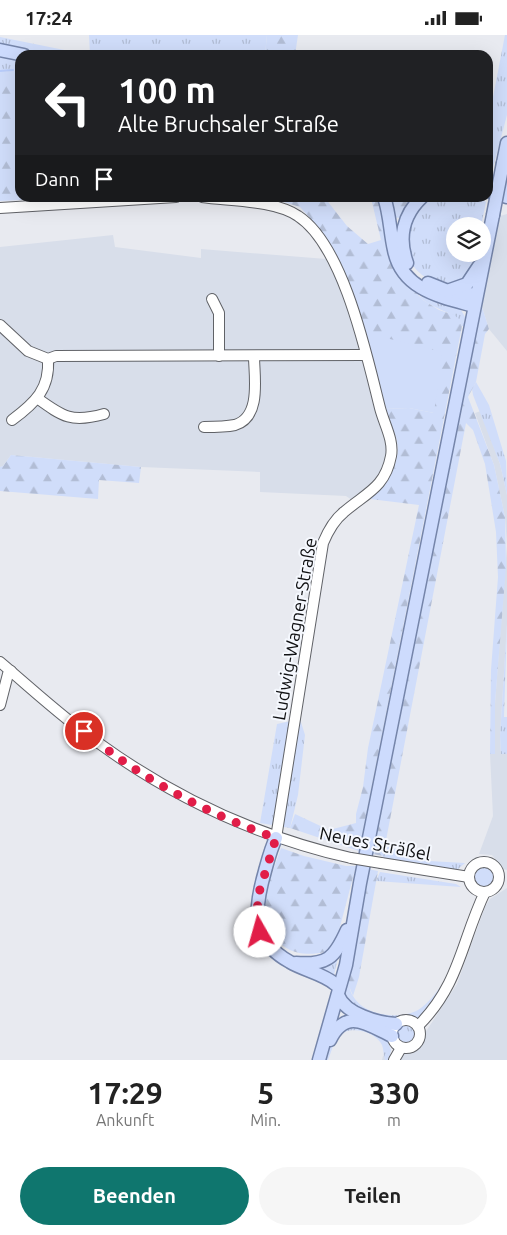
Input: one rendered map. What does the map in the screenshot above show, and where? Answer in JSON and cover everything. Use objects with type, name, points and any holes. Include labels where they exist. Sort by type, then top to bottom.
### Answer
[{"type":"main road","points":[[0,51],[15,54]]},
{"type":"main road","points":[[0,51],[15,56]]},
{"type":"main road","points":[[491,224],[507,143]]},
{"type":"main road","points":[[493,183],[506,189]]},
{"type":"main road","points":[[493,190],[506,189]]},
{"type":"main road","points":[[385,202],[394,253],[405,274],[418,287],[432,294],[475,301]]},
{"type":"main road","points":[[418,202],[406,217],[402,233],[407,264],[424,282],[475,301]]},
{"type":"main road","points":[[448,291],[458,289],[467,284],[482,262]]},
{"type":"main road","points":[[319,1060],[325,1045],[355,917],[360,883],[483,262]]},
{"type":"main road","points":[[276,838],[257,899],[257,917],[260,932],[269,947],[291,963],[325,977],[337,990],[341,1003],[350,1010],[384,1023],[394,1030]]},
{"type":"main road","points":[[313,1060],[337,990],[347,931],[360,883]]},
{"type":"main road","points":[[291,963],[314,964],[331,958],[347,931]]},
{"type":"main road","points":[[325,1045],[339,1026],[352,1021],[394,1030]]},
{"type":"street","points":[[0,208],[96,202]]},
{"type":"street","name":"Ludwig-Wagner-Straße","points":[[242,202],[281,207],[299,216],[319,238],[333,262],[349,300],[392,444],[391,456],[385,475],[374,491],[342,513],[328,529],[323,543],[276,838]]},
{"type":"street","points":[[212,299],[219,313],[219,356]]},
{"type":"street","points":[[0,325],[28,351],[48,359],[56,357],[366,355]]},
{"type":"street","points":[[204,427],[236,425],[247,416],[254,400],[254,356]]},
{"type":"street","points":[[12,420],[37,398],[46,384],[48,359]]},
{"type":"street","points":[[37,398],[59,414],[69,418],[86,419],[104,413]]},
{"type":"street","name":"Neues Sträßel","points":[[0,662],[98,743],[124,761],[204,808],[276,838],[307,848],[351,858],[469,877]]},
{"type":"street","points":[[0,705],[8,674],[11,671]]},
{"type":"street","points":[[483,863],[495,868],[503,878],[494,887],[480,890],[469,877],[473,867],[483,863]]},
{"type":"street","points":[[418,1026],[436,1007],[450,985],[475,915],[480,890]]},
{"type":"street","points":[[410,1020],[418,1026],[421,1033],[417,1044],[411,1048],[401,1048],[394,1043],[394,1030],[410,1020]]},
{"type":"street","points":[[394,1060],[401,1048]]},
{"type":"shaded area","points":[[507,214],[507,351],[489,329],[482,307],[500,216]]},
{"type":"shaded area","points":[[113,235],[115,247],[201,258],[201,249],[339,260],[383,409],[397,442],[395,465],[386,485],[361,506],[346,496],[260,492],[260,472],[141,467],[11,455],[3,466],[0,467],[0,247]]},
{"type":"shaded area","points":[[481,411],[500,464],[507,495],[507,545],[505,517],[494,465],[475,413]]},
{"type":"shaded area","points":[[507,545],[507,624],[500,736],[501,754],[507,754],[507,870],[503,869],[492,855],[479,854],[493,816],[490,754],[495,753],[495,703]]},
{"type":"shaded area","points":[[507,888],[507,1060],[382,1060],[383,1056],[413,1051],[420,1047],[425,1033],[457,984],[485,907],[490,899]]},
{"type":"green space","points":[[89,35],[267,35],[266,50],[90,50]]},
{"type":"green space","points":[[267,35],[298,35],[296,50],[266,50]]},
{"type":"green space","points":[[505,35],[507,35],[507,115],[493,168],[493,97]]},
{"type":"green space","points":[[0,37],[64,50],[19,50],[0,46]]},
{"type":"green space","points":[[0,56],[15,60],[15,70],[0,72]]},
{"type":"green space","points":[[15,70],[15,200],[0,201],[0,72]]},
{"type":"green space","points":[[284,202],[328,202],[347,226],[368,244],[381,240],[372,202],[381,202],[408,284],[423,300],[439,310],[454,315],[459,319],[462,326],[359,851],[290,828],[295,814],[329,830],[356,823],[368,748],[419,505],[370,499],[387,481],[397,458],[396,437],[383,409],[409,408],[434,413],[369,352],[339,260],[300,207]]},
{"type":"green space","points":[[388,202],[410,202],[403,210],[400,218],[392,217]]},
{"type":"green space","points":[[424,202],[486,202],[483,217],[446,217],[446,262],[472,262],[468,273],[456,283],[448,285],[429,280],[414,267],[410,260],[407,245],[412,219],[416,210]]},
{"type":"green space","points":[[419,296],[460,308],[465,317],[464,326],[455,317],[424,301]]},
{"type":"green space","points":[[482,307],[489,329],[485,334],[476,382],[468,397],[494,465],[505,517],[506,567],[495,703],[495,754],[490,754],[491,670],[498,577],[496,532],[485,464],[473,430],[466,423],[383,856],[373,854]]},
{"type":"green space","points":[[386,338],[442,352],[434,413],[409,408],[383,409],[369,352]]},
{"type":"green space","points":[[476,382],[489,405],[506,461],[507,495],[500,464],[473,395],[472,389]]},
{"type":"green space","points":[[11,455],[141,467],[139,483],[99,480],[98,499],[0,491],[0,467],[3,466]]},
{"type":"green space","points":[[507,624],[504,717],[507,717],[507,754],[501,754],[500,736]]},
{"type":"green space","points":[[300,719],[305,735],[298,795],[290,828],[260,823],[277,724]]},
{"type":"green space","points":[[385,842],[411,860],[465,863],[457,870],[382,860]]},
{"type":"green space","points":[[281,848],[304,856],[346,866],[356,866],[337,938],[325,952],[304,954],[289,950],[274,937],[268,926],[265,914],[268,887]]},
{"type":"green space","points":[[484,867],[491,870],[494,877],[491,884],[484,887],[477,884],[474,877],[477,870]]},
{"type":"green space","points":[[368,869],[378,871],[359,977],[353,996],[349,986],[349,970]]},
{"type":"green space","points":[[380,872],[456,884],[461,887],[376,881]]},
{"type":"green space","points":[[339,953],[334,975],[310,968]]},
{"type":"green space","points":[[349,970],[351,993],[358,1003],[374,1012],[383,1014],[402,1015],[418,1010],[445,981],[446,984],[421,1017],[414,1020],[407,1018],[392,1022],[354,1008],[344,996]]},
{"type":"green space","points":[[406,1024],[413,1027],[416,1034],[413,1041],[406,1044],[399,1041],[396,1034],[399,1027]]},
{"type":"green space","points":[[353,1025],[386,1036],[391,1050],[389,1060],[385,1060],[383,1047],[378,1040],[367,1033],[354,1030],[347,1031],[337,1038],[328,1060],[325,1060],[337,1034]]},
{"type":"waterway","points":[[0,71],[13,70]]},
{"type":"route","points":[[84,731],[124,761],[204,808],[276,838],[257,899],[257,917],[260,932]]}]
